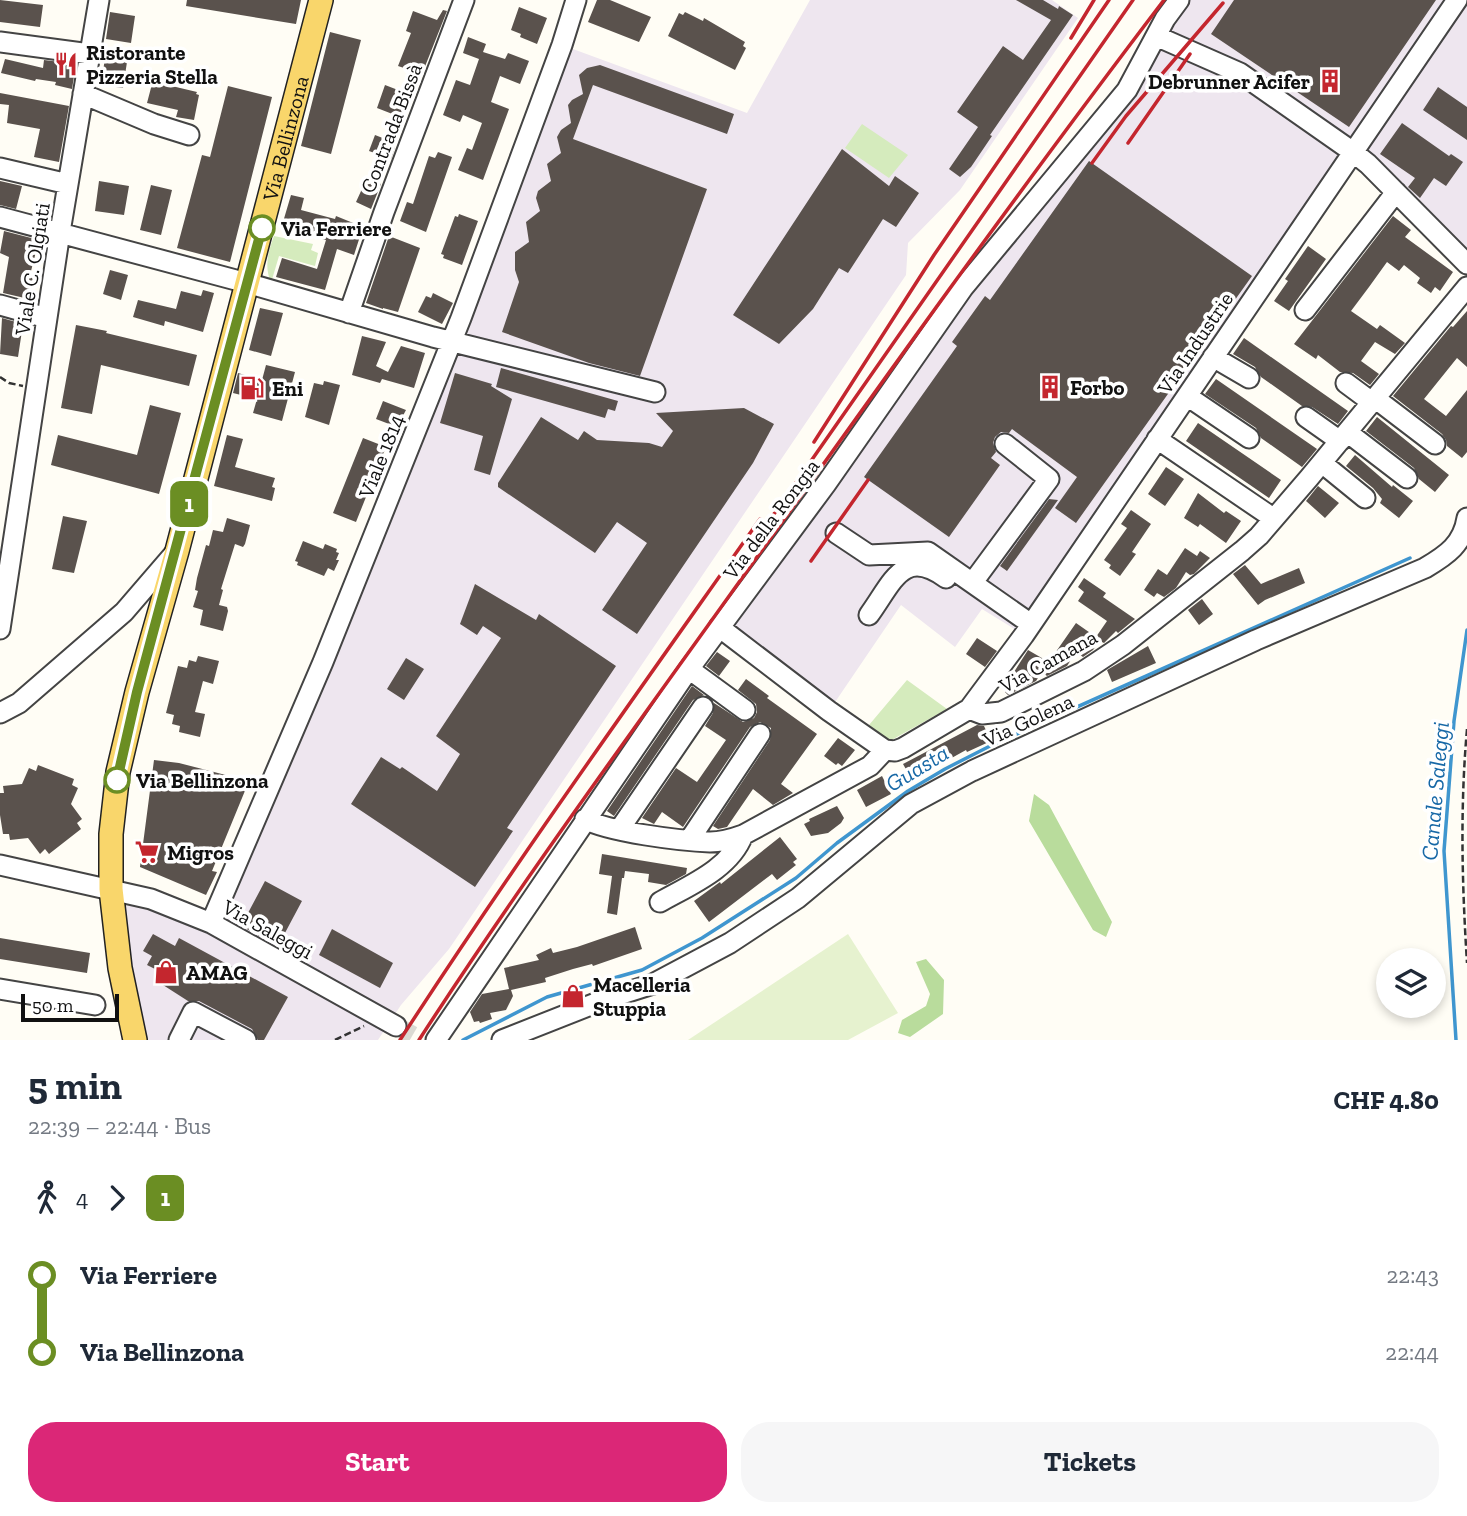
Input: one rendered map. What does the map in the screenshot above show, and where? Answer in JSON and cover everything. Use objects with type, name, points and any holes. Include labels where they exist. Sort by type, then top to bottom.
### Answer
[{"type":"main road","name":"Via Bellinzona","points":[[135,1040],[121,976],[111,889],[113,809],[125,739],[321,0]]},
{"type":"street","name":"Viale C. Olgiati","points":[[0,629],[60,232],[99,0]]},
{"type":"street","name":"Contrada Bissà","points":[[349,313],[464,0]]},
{"type":"street","name":"Viale 1814","points":[[211,923],[323,662],[450,342],[557,58],[576,0]]},
{"type":"street","name":"Via della Rongia","points":[[436,1040],[689,669],[826,484],[963,288],[1127,90],[1165,19],[1179,0]]},
{"type":"street","name":"Via Industrie","points":[[969,709],[1027,629],[1457,0]]},
{"type":"street","points":[[1156,36],[1240,74],[1353,152],[1467,264]]},
{"type":"street","points":[[0,42],[90,54]]},
{"type":"street","points":[[83,94],[154,124],[189,135]]},
{"type":"street","points":[[0,168],[68,184]]},
{"type":"street","points":[[1305,310],[1396,192]]},
{"type":"street","points":[[0,217],[247,283],[450,342],[655,392]]},
{"type":"street","name":"Via Camana","points":[[969,709],[989,715],[1002,712],[1098,663],[1259,536],[1467,287]]},
{"type":"street","points":[[0,305],[47,318]]},
{"type":"street","points":[[1213,357],[1250,379]]},
{"type":"street","points":[[1346,383],[1435,444]]},
{"type":"street","points":[[1187,396],[1249,438]]},
{"type":"street","points":[[1306,417],[1344,437],[1407,478]]},
{"type":"street","points":[[1157,439],[1273,518]]},
{"type":"street","points":[[973,582],[1049,479],[1005,444]]},
{"type":"street","points":[[1322,463],[1365,498]]},
{"type":"street","name":"Via Golena","points":[[502,1040],[606,999],[653,984],[730,943],[798,898],[911,804],[972,771],[1256,639],[1425,568],[1443,557],[1459,541],[1467,518]]},
{"type":"street","points":[[836,533],[869,555],[928,552],[973,582],[1027,629]]},
{"type":"street","points":[[0,713],[19,704],[124,612],[177,551]]},
{"type":"street","points":[[869,615],[901,572],[920,565],[930,567],[1027,629]]},
{"type":"street","points":[[719,627],[884,750],[895,751],[903,748],[969,709]]},
{"type":"street","points":[[689,669],[745,710]]},
{"type":"street","points":[[0,694],[4,697],[15,697],[35,690]]},
{"type":"street","points":[[619,830],[703,707]]},
{"type":"street","points":[[690,839],[760,734]]},
{"type":"street","points":[[585,819],[619,830],[721,841],[743,835],[870,766],[884,750]]},
{"type":"street","points":[[660,902],[724,862],[739,846],[743,835]]},
{"type":"street","name":"Via Saleggi","points":[[0,865],[152,899],[211,923],[387,1022]]},
{"type":"street","points":[[0,989],[95,1005]]},
{"type":"street","points":[[179,1040],[193,1012],[239,1038]]},
{"type":"path","points":[[0,377],[9,383],[36,389]]},
{"type":"path","points":[[1467,729],[1462,793],[1462,880],[1467,963]]},
{"type":"path","points":[[335,1040],[387,1022]]},
{"type":"shaded area","points":[[810,0],[1052,0],[1078,18],[960,190],[908,243],[906,275],[449,949],[401,1005],[378,1040],[135,1040],[111,889],[211,922],[562,45],[747,113]]},
{"type":"shaded area","points":[[1179,0],[1467,0],[1467,255],[1364,154],[1024,635],[982,609],[955,647],[901,605],[829,711],[719,627],[1070,160]]},
{"type":"green space","points":[[862,124],[908,155],[889,178],[845,148]]},
{"type":"green space","points":[[274,236],[313,244],[311,250],[318,253],[315,266],[279,256],[271,283],[268,259]]},
{"type":"green space","points":[[907,680],[947,709],[888,742],[869,725]]},
{"type":"green space","points":[[1034,794],[1049,805],[1112,922],[1106,937],[1093,930],[1029,821]]},
{"type":"green space","points":[[848,934],[898,1013],[848,1040],[688,1040]]},
{"type":"green space","points":[[926,959],[944,980],[943,1014],[910,1037],[898,1033],[902,1020],[926,1006],[930,994],[916,962]]},
{"type":"building","points":[[0,0],[43,5],[40,27],[0,22]]},
{"type":"building","points":[[187,0],[301,0],[296,24],[186,6]]},
{"type":"building","points":[[597,0],[610,0],[651,17],[639,42],[588,22]]},
{"type":"building","points":[[1016,0],[1043,0],[1073,15],[971,167],[960,177],[949,169],[978,127],[957,112],[1003,46],[1023,60],[1051,20]]},
{"type":"building","name":"Debrunner Acifer","points":[[1234,0],[1436,0],[1349,127],[1211,34]]},
{"type":"building","points":[[519,7],[547,18],[537,44],[511,30]]},
{"type":"building","points":[[443,10],[447,11],[422,74],[398,66],[411,33],[406,31],[413,11],[437,20]]},
{"type":"building","points":[[110,12],[135,16],[131,43],[106,39]]},
{"type":"building","points":[[685,12],[703,21],[704,18],[745,42],[743,46],[746,48],[735,70],[668,36],[679,13],[683,15]]},
{"type":"building","points":[[330,32],[361,40],[331,154],[301,146]]},
{"type":"building","points":[[468,37],[486,44],[483,52],[505,59],[508,53],[529,61],[520,84],[500,76],[491,102],[509,109],[483,180],[458,170],[467,148],[472,150],[482,123],[463,115],[460,122],[443,115],[456,80],[470,85],[479,59],[463,53]]},
{"type":"building","points":[[105,58],[127,62],[123,88],[101,85]]},
{"type":"building","points":[[5,59],[43,68],[44,60],[76,64],[72,89],[55,85],[56,82],[35,81],[1,73]]},
{"type":"building","points":[[600,65],[734,114],[727,134],[593,85],[573,139],[707,189],[640,376],[589,363],[502,332],[519,282],[515,270],[515,252],[529,242],[526,222],[540,211],[536,198],[538,191],[551,181],[547,164],[561,153],[557,137],[561,130],[571,123],[568,105],[583,94],[579,75],[587,68]]},
{"type":"building","points":[[155,82],[197,92],[199,95],[194,120],[176,117],[178,110],[147,103]]},
{"type":"building","points":[[385,85],[411,95],[404,114],[397,112],[395,115],[377,108]]},
{"type":"building","points":[[228,86],[272,97],[230,262],[177,248],[202,155],[210,157]]},
{"type":"building","points":[[1438,87],[1467,107],[1467,140],[1423,110]]},
{"type":"building","points":[[0,93],[69,106],[59,162],[34,157],[40,129],[7,123],[9,105],[0,104]]},
{"type":"building","points":[[1402,123],[1449,156],[1451,154],[1463,162],[1446,186],[1434,178],[1420,198],[1408,187],[1415,178],[1380,154]]},
{"type":"building","points":[[375,135],[393,142],[392,146],[395,147],[391,159],[369,151]]},
{"type":"building","points":[[842,149],[889,186],[895,176],[919,193],[896,227],[883,219],[848,273],[839,268],[813,309],[779,344],[733,315]]},
{"type":"building","points":[[438,152],[452,157],[426,232],[400,221],[407,202],[413,204],[429,156],[435,158]]},
{"type":"building","name":"Forbo","points":[[1089,161],[1252,276],[1076,523],[1055,508],[1077,477],[1012,429],[1009,433],[1001,432],[995,437],[993,443],[996,452],[991,458],[1000,465],[949,537],[864,477],[957,346],[952,342],[985,296],[990,300]]},
{"type":"building","points":[[367,178],[381,184],[371,209],[356,202]]},
{"type":"building","points":[[0,181],[22,186],[16,209],[0,205]]},
{"type":"building","points":[[99,181],[129,186],[124,215],[95,211]]},
{"type":"building","points":[[151,185],[172,190],[161,235],[140,230]]},
{"type":"building","points":[[291,195],[304,198],[301,210],[335,219],[336,216],[363,227],[354,255],[337,249],[325,290],[276,277],[282,258],[317,269],[326,240],[291,231],[293,226],[283,222]]},
{"type":"building","points":[[459,214],[478,221],[462,265],[443,258],[444,255],[441,254],[455,216],[458,217]]},
{"type":"building","points":[[1393,216],[1411,230],[1405,237],[1453,272],[1440,291],[1435,287],[1431,293],[1417,283],[1420,278],[1404,265],[1399,271],[1387,262],[1351,311],[1377,329],[1380,325],[1405,343],[1395,354],[1375,342],[1361,361],[1379,374],[1370,385],[1353,373],[1340,372],[1318,355],[1316,359],[1294,344]]},
{"type":"building","points":[[4,231],[39,240],[30,275],[33,276],[29,299],[3,293],[9,257],[0,253]]},
{"type":"building","points":[[389,236],[420,248],[398,312],[366,303]]},
{"type":"building","points":[[1308,246],[1326,259],[1289,311],[1274,301],[1288,281],[1285,279]]},
{"type":"building","points":[[110,270],[128,275],[121,300],[103,294]]},
{"type":"building","points":[[203,290],[214,293],[203,332],[165,321],[164,326],[133,317],[138,300],[176,309],[181,291],[201,296]]},
{"type":"building","points":[[433,293],[453,303],[442,324],[418,312],[426,296],[431,298]]},
{"type":"building","points":[[260,308],[283,313],[271,356],[249,350]]},
{"type":"building","points":[[1467,311],[1467,367],[1457,358],[1424,399],[1446,416],[1467,390],[1467,452],[1462,458],[1447,446],[1442,434],[1393,396],[1451,326]]},
{"type":"building","points":[[2,318],[23,324],[18,357],[0,354]]},
{"type":"building","points":[[76,325],[197,355],[189,386],[101,365],[92,414],[61,408]]},
{"type":"building","points":[[362,336],[386,342],[376,366],[388,372],[401,346],[425,353],[414,388],[382,379],[380,383],[352,375]]},
{"type":"building","points":[[1244,338],[1348,411],[1338,424],[1312,407],[1302,406],[1261,377],[1255,367],[1233,354]]},
{"type":"building","points":[[266,365],[295,372],[282,421],[253,413],[257,399],[233,393],[238,373],[262,380]]},
{"type":"building","points":[[501,368],[618,401],[615,411],[608,409],[605,418],[496,387]]},
{"type":"building","points":[[455,373],[492,384],[491,386],[512,399],[490,475],[474,470],[483,436],[440,423]]},
{"type":"building","points":[[1216,379],[1317,449],[1302,467],[1261,438],[1256,428],[1205,394]]},
{"type":"building","points":[[324,381],[340,385],[329,425],[305,417],[314,383],[323,385]]},
{"type":"building","points":[[383,401],[406,410],[397,427],[376,419]]},
{"type":"building","points":[[150,405],[181,413],[159,494],[51,465],[58,435],[137,455]]},
{"type":"building","points":[[744,408],[774,424],[753,463],[637,634],[602,610],[647,543],[617,522],[595,553],[498,487],[541,417],[578,440],[584,431],[597,440],[649,443],[662,447],[673,431],[656,413]]},
{"type":"building","points":[[1377,417],[1449,475],[1435,492],[1419,479],[1414,468],[1366,431]]},
{"type":"building","points":[[1198,423],[1281,480],[1269,498],[1186,441]]},
{"type":"building","points":[[227,435],[243,439],[235,467],[275,478],[272,501],[214,486]]},
{"type":"building","points":[[363,438],[386,447],[356,522],[333,513]]},
{"type":"building","points":[[1355,455],[1413,501],[1399,518],[1380,503],[1382,499],[1373,488],[1346,466]]},
{"type":"building","points":[[1166,467],[1184,479],[1165,506],[1148,494]]},
{"type":"building","points":[[1318,486],[1339,503],[1325,518],[1306,501]]},
{"type":"building","points":[[1198,493],[1224,513],[1226,511],[1241,521],[1226,543],[1200,524],[1198,527],[1184,518]]},
{"type":"building","points":[[1049,499],[1058,500],[1007,571],[1000,566]]},
{"type":"building","points":[[1131,510],[1151,524],[1132,552],[1136,554],[1120,576],[1109,568],[1111,565],[1104,560],[1127,528],[1121,524]]},
{"type":"building","points":[[63,516],[87,521],[74,573],[52,569]]},
{"type":"building","points":[[227,518],[250,525],[243,547],[235,544],[221,589],[223,590],[219,605],[227,607],[228,611],[223,631],[200,625],[203,610],[193,607],[206,545],[209,546],[213,530],[223,532]]},
{"type":"building","points":[[303,541],[323,549],[325,544],[337,549],[336,552],[339,553],[336,560],[339,560],[334,571],[328,568],[324,576],[297,565],[298,562],[295,561]]},
{"type":"building","points":[[1185,548],[1197,556],[1200,551],[1210,558],[1194,574],[1186,572],[1176,588],[1164,597],[1157,593],[1154,597],[1144,590],[1158,569],[1167,575]]},
{"type":"building","points":[[1245,565],[1261,584],[1299,568],[1305,583],[1258,605],[1233,574]]},
{"type":"building","points":[[1084,578],[1106,593],[1103,597],[1135,619],[1118,633],[1116,631],[1104,643],[1100,641],[1083,657],[1076,652],[1067,666],[1047,676],[1042,672],[1036,681],[1008,695],[1005,686],[1028,650],[1047,661],[1076,623],[1096,637],[1107,621],[1078,601],[1084,592],[1078,587]]},
{"type":"building","points":[[475,584],[536,620],[539,614],[616,666],[507,828],[513,831],[475,887],[351,804],[381,757],[400,769],[402,767],[437,791],[460,754],[436,736],[501,638],[483,626],[477,635],[460,624]]},
{"type":"building","points":[[1202,599],[1213,614],[1199,625],[1188,610]]},
{"type":"building","points":[[977,638],[997,651],[985,667],[966,654]]},
{"type":"building","points":[[1148,646],[1156,663],[1112,682],[1107,670]]},
{"type":"building","points":[[717,652],[730,661],[719,676],[706,666]]},
{"type":"building","points":[[198,656],[219,661],[213,684],[203,681],[195,712],[205,714],[200,737],[179,732],[180,726],[172,724],[174,715],[166,713],[178,666],[187,668],[189,660],[196,662]]},
{"type":"building","points":[[406,658],[424,669],[404,700],[387,689]]},
{"type":"building","points":[[746,679],[769,696],[767,698],[817,734],[781,784],[793,793],[773,805],[753,789],[727,827],[718,829],[713,826],[770,740],[771,728],[760,722],[750,727],[683,827],[662,812],[654,824],[642,818],[676,768],[697,782],[726,740],[705,726],[713,713],[714,703],[743,722],[754,718],[757,712],[756,704],[738,690]]},
{"type":"building","points":[[692,686],[704,695],[693,700],[614,816],[607,811]]},
{"type":"building","points":[[977,725],[984,726],[991,741],[967,752],[966,750],[912,780],[903,764]]},
{"type":"building","points":[[838,738],[855,750],[842,766],[824,756]]},
{"type":"building","points":[[154,760],[179,763],[249,781],[212,871],[217,872],[206,895],[140,867]]},
{"type":"building","points":[[38,765],[74,779],[72,785],[78,788],[71,804],[82,819],[77,823],[81,829],[49,854],[45,849],[40,854],[28,838],[10,840],[9,834],[3,834],[0,815],[0,793],[4,793],[3,786],[22,784],[29,768],[36,771]]},
{"type":"building","points":[[882,776],[891,794],[866,807],[857,790]]},
{"type":"building","points":[[837,806],[844,818],[841,823],[828,833],[811,836],[804,824]]},
{"type":"building","points":[[780,837],[797,859],[793,862],[796,865],[777,880],[772,874],[709,922],[694,901],[720,882],[721,884]]},
{"type":"building","points":[[602,854],[687,868],[686,874],[666,885],[648,882],[649,874],[625,871],[617,915],[607,913],[612,876],[599,874]]},
{"type":"building","points":[[265,881],[302,901],[278,946],[241,926]]},
{"type":"building","points":[[635,927],[642,949],[593,966],[592,964],[545,978],[546,982],[511,990],[513,996],[506,1010],[490,1013],[492,1019],[474,1022],[470,1012],[482,994],[509,989],[504,968],[539,960],[536,955],[551,948],[553,953],[577,947]]},
{"type":"building","points":[[332,929],[393,963],[380,988],[319,955]]},
{"type":"building","points":[[153,934],[175,946],[179,938],[288,997],[264,1040],[258,1040],[252,1029],[199,1001],[188,1001],[163,985],[167,975],[147,965],[152,956],[143,951]]},
{"type":"building","points":[[0,938],[90,953],[87,973],[0,959]]},
{"type":"waterway","name":"Guasta","points":[[463,1040],[547,997],[642,970],[702,938],[796,878],[837,843],[908,791],[992,745],[1410,558]]},
{"type":"waterway","name":"Canale Saleggi","points":[[1456,1040],[1444,851],[1454,721],[1467,630]]},
{"type":"tunnel","points":[[396,1026],[420,1040]]},
{"type":"railway","points":[[1071,38],[1094,0]]},
{"type":"railway","points":[[814,442],[934,255],[1109,0]]},
{"type":"railway","points":[[760,534],[1133,0]]},
{"type":"railway","points":[[419,1040],[612,758],[946,294],[1164,0]]},
{"type":"railway","points":[[1092,163],[1126,116],[1223,3]]},
{"type":"railway","points":[[1128,143],[1190,54]]},
{"type":"railway","points":[[811,561],[868,480]]},
{"type":"railway","points":[[400,1040],[532,843],[760,519]]},
{"type":"bus line","name":"1","points":[[117,780],[137,692],[262,228]]},
{"type":"place","name":"Ristorante Pizzeria Stella","points":[[66,64]]},
{"type":"place","name":"Debrunner Acifer","points":[[1330,81]]},
{"type":"place","name":"Via Ferriere","points":[[262,228]]},
{"type":"place","name":"Forbo","points":[[1050,387]]},
{"type":"place","name":"Eni","points":[[252,388]]},
{"type":"place","name":"Via Bellinzona","points":[[117,780]]},
{"type":"place","name":"Migros","points":[[147,852]]},
{"type":"place","name":"AMAG","points":[[166,972]]},
{"type":"place","name":"Macelleria Stuppia","points":[[573,996]]}]
